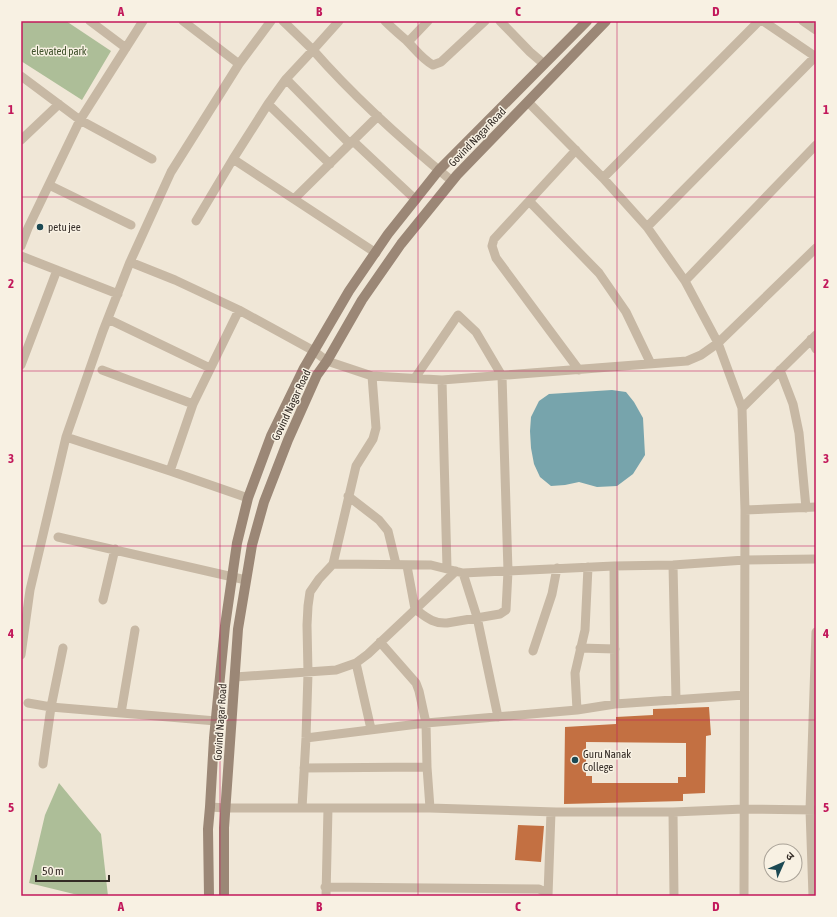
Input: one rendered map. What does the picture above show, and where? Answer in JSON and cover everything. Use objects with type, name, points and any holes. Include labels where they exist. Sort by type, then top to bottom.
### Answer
[{"type":"main road","name":"Govind Nagar Road","points":[[209,896],[208,830],[216,721],[225,626],[236,542],[248,498],[271,436],[304,368],[349,291],[388,234],[439,170],[587,21]]},
{"type":"main road","name":"Govind Nagar Road","points":[[224,896],[224,828],[238,629],[252,545],[264,502],[291,433],[317,375],[327,362],[362,300],[401,244],[452,181],[606,21]]},
{"type":"street","points":[[90,21],[126,48]]},
{"type":"street","points":[[21,246],[48,185],[80,120],[143,21]]},
{"type":"street","points":[[183,21],[239,64]]},
{"type":"street","points":[[21,655],[30,590],[66,437],[130,262],[171,172],[239,64],[271,21]]},
{"type":"street","points":[[283,21],[378,116],[452,181]]},
{"type":"street","points":[[196,221],[233,158],[268,104],[286,79],[339,21]]},
{"type":"street","points":[[385,21],[408,42],[417,53],[426,61],[434,65],[441,62],[485,21]]},
{"type":"street","points":[[408,42],[428,21]]},
{"type":"street","points":[[500,21],[530,52],[544,64]]},
{"type":"street","points":[[603,178],[759,21]]},
{"type":"street","points":[[647,227],[816,57],[763,21]]},
{"type":"street","points":[[803,21],[816,30]]},
{"type":"street","points":[[21,76],[80,120],[152,159]]},
{"type":"street","points":[[286,79],[352,143],[416,200]]},
{"type":"street","points":[[528,102],[603,178],[647,227],[685,281],[718,343],[742,408],[745,510],[744,896]]},
{"type":"street","points":[[21,140],[59,104]]},
{"type":"street","points":[[268,104],[330,164]]},
{"type":"street","points":[[294,199],[378,116]]},
{"type":"street","points":[[685,281],[816,145]]},
{"type":"street","points":[[576,150],[494,238],[492,246],[496,258],[579,370]]},
{"type":"street","points":[[233,158],[376,252]]},
{"type":"street","points":[[48,185],[131,225]]},
{"type":"street","points":[[529,201],[599,273],[626,312],[651,364]]},
{"type":"street","points":[[130,262],[175,280],[239,310],[314,351],[327,362],[372,376],[442,380],[686,361],[701,355],[718,343],[816,248]]},
{"type":"street","points":[[21,256],[118,294]]},
{"type":"street","points":[[21,366],[57,270]]},
{"type":"street","points":[[170,471],[193,404],[239,310]]},
{"type":"street","points":[[407,566],[415,609],[438,624],[500,614],[506,610],[508,571],[502,376],[476,332],[458,315],[415,378]]},
{"type":"street","points":[[108,319],[210,368]]},
{"type":"street","points":[[742,408],[814,337]]},
{"type":"street","points":[[814,337],[816,349]]},
{"type":"street","points":[[102,370],[193,404]]},
{"type":"street","points":[[780,370],[793,404],[799,433],[806,508]]},
{"type":"street","points":[[302,808],[308,673],[306,625],[310,592],[319,579],[333,564],[356,466],[373,439],[376,428],[372,376]]},
{"type":"street","points":[[442,380],[455,571],[477,617],[498,717]]},
{"type":"street","points":[[66,437],[248,498]]},
{"type":"street","points":[[348,496],[374,515],[388,531],[396,564]]},
{"type":"street","points":[[745,510],[816,507]]},
{"type":"street","points":[[58,537],[246,580]]},
{"type":"street","points":[[103,600],[115,549]]},
{"type":"street","points":[[333,564],[396,564],[407,566],[431,565],[455,571],[508,571],[557,568],[673,565],[745,560],[816,559]]},
{"type":"street","points":[[673,565],[676,700]]},
{"type":"street","points":[[614,566],[615,704]]},
{"type":"street","points":[[577,710],[575,673],[585,630],[588,567]]},
{"type":"street","points":[[533,651],[552,594],[557,568]]},
{"type":"street","points":[[235,677],[336,670],[356,663],[368,654],[455,571]]},
{"type":"street","points":[[121,713],[134,630]]},
{"type":"street","points":[[813,896],[816,632]]},
{"type":"street","points":[[380,642],[416,683],[419,691],[426,723],[430,808]]},
{"type":"street","points":[[43,764],[51,707],[62,648]]},
{"type":"street","points":[[580,648],[614,649]]},
{"type":"street","points":[[356,663],[372,729]]},
{"type":"street","points":[[306,738],[426,723],[577,710],[615,704],[744,695]]},
{"type":"street","points":[[28,703],[51,707],[216,721]]},
{"type":"street","points":[[304,768],[427,767]]},
{"type":"street","points":[[210,806],[226,808],[430,808],[551,812],[673,812],[744,808],[813,810]]},
{"type":"street","points":[[328,808],[325,891],[539,889],[548,896]]},
{"type":"street","points":[[548,896],[551,812]]},
{"type":"street","points":[[673,812],[674,896]]},
{"type":"green space","name":"elevated park","points":[[21,21],[66,21],[111,51],[82,100],[21,61]]},
{"type":"green space","points":[[59,783],[101,834],[108,896],[82,896],[29,883],[45,815]]},
{"type":"water","points":[[612,390],[626,392],[634,402],[643,418],[645,455],[633,474],[617,486],[597,487],[579,482],[551,486],[540,477],[534,464],[531,448],[531,417],[539,401],[549,394]]},
{"type":"building","name":"Guru Nanak College","points":[[709,707],[711,735],[706,736],[705,793],[683,794],[683,801],[564,804],[565,727],[616,724],[616,717],[653,715],[653,709]],"holes":[[[586,742],[686,743],[686,777],[678,777],[678,783],[592,783],[592,776],[586,776]]]},
{"type":"building","points":[[518,825],[544,826],[541,862],[515,860]]},
{"type":"place","name":"petu jee","points":[[40,227]]},
{"type":"place","name":"Guru Nanak College","points":[[575,760]]}]
